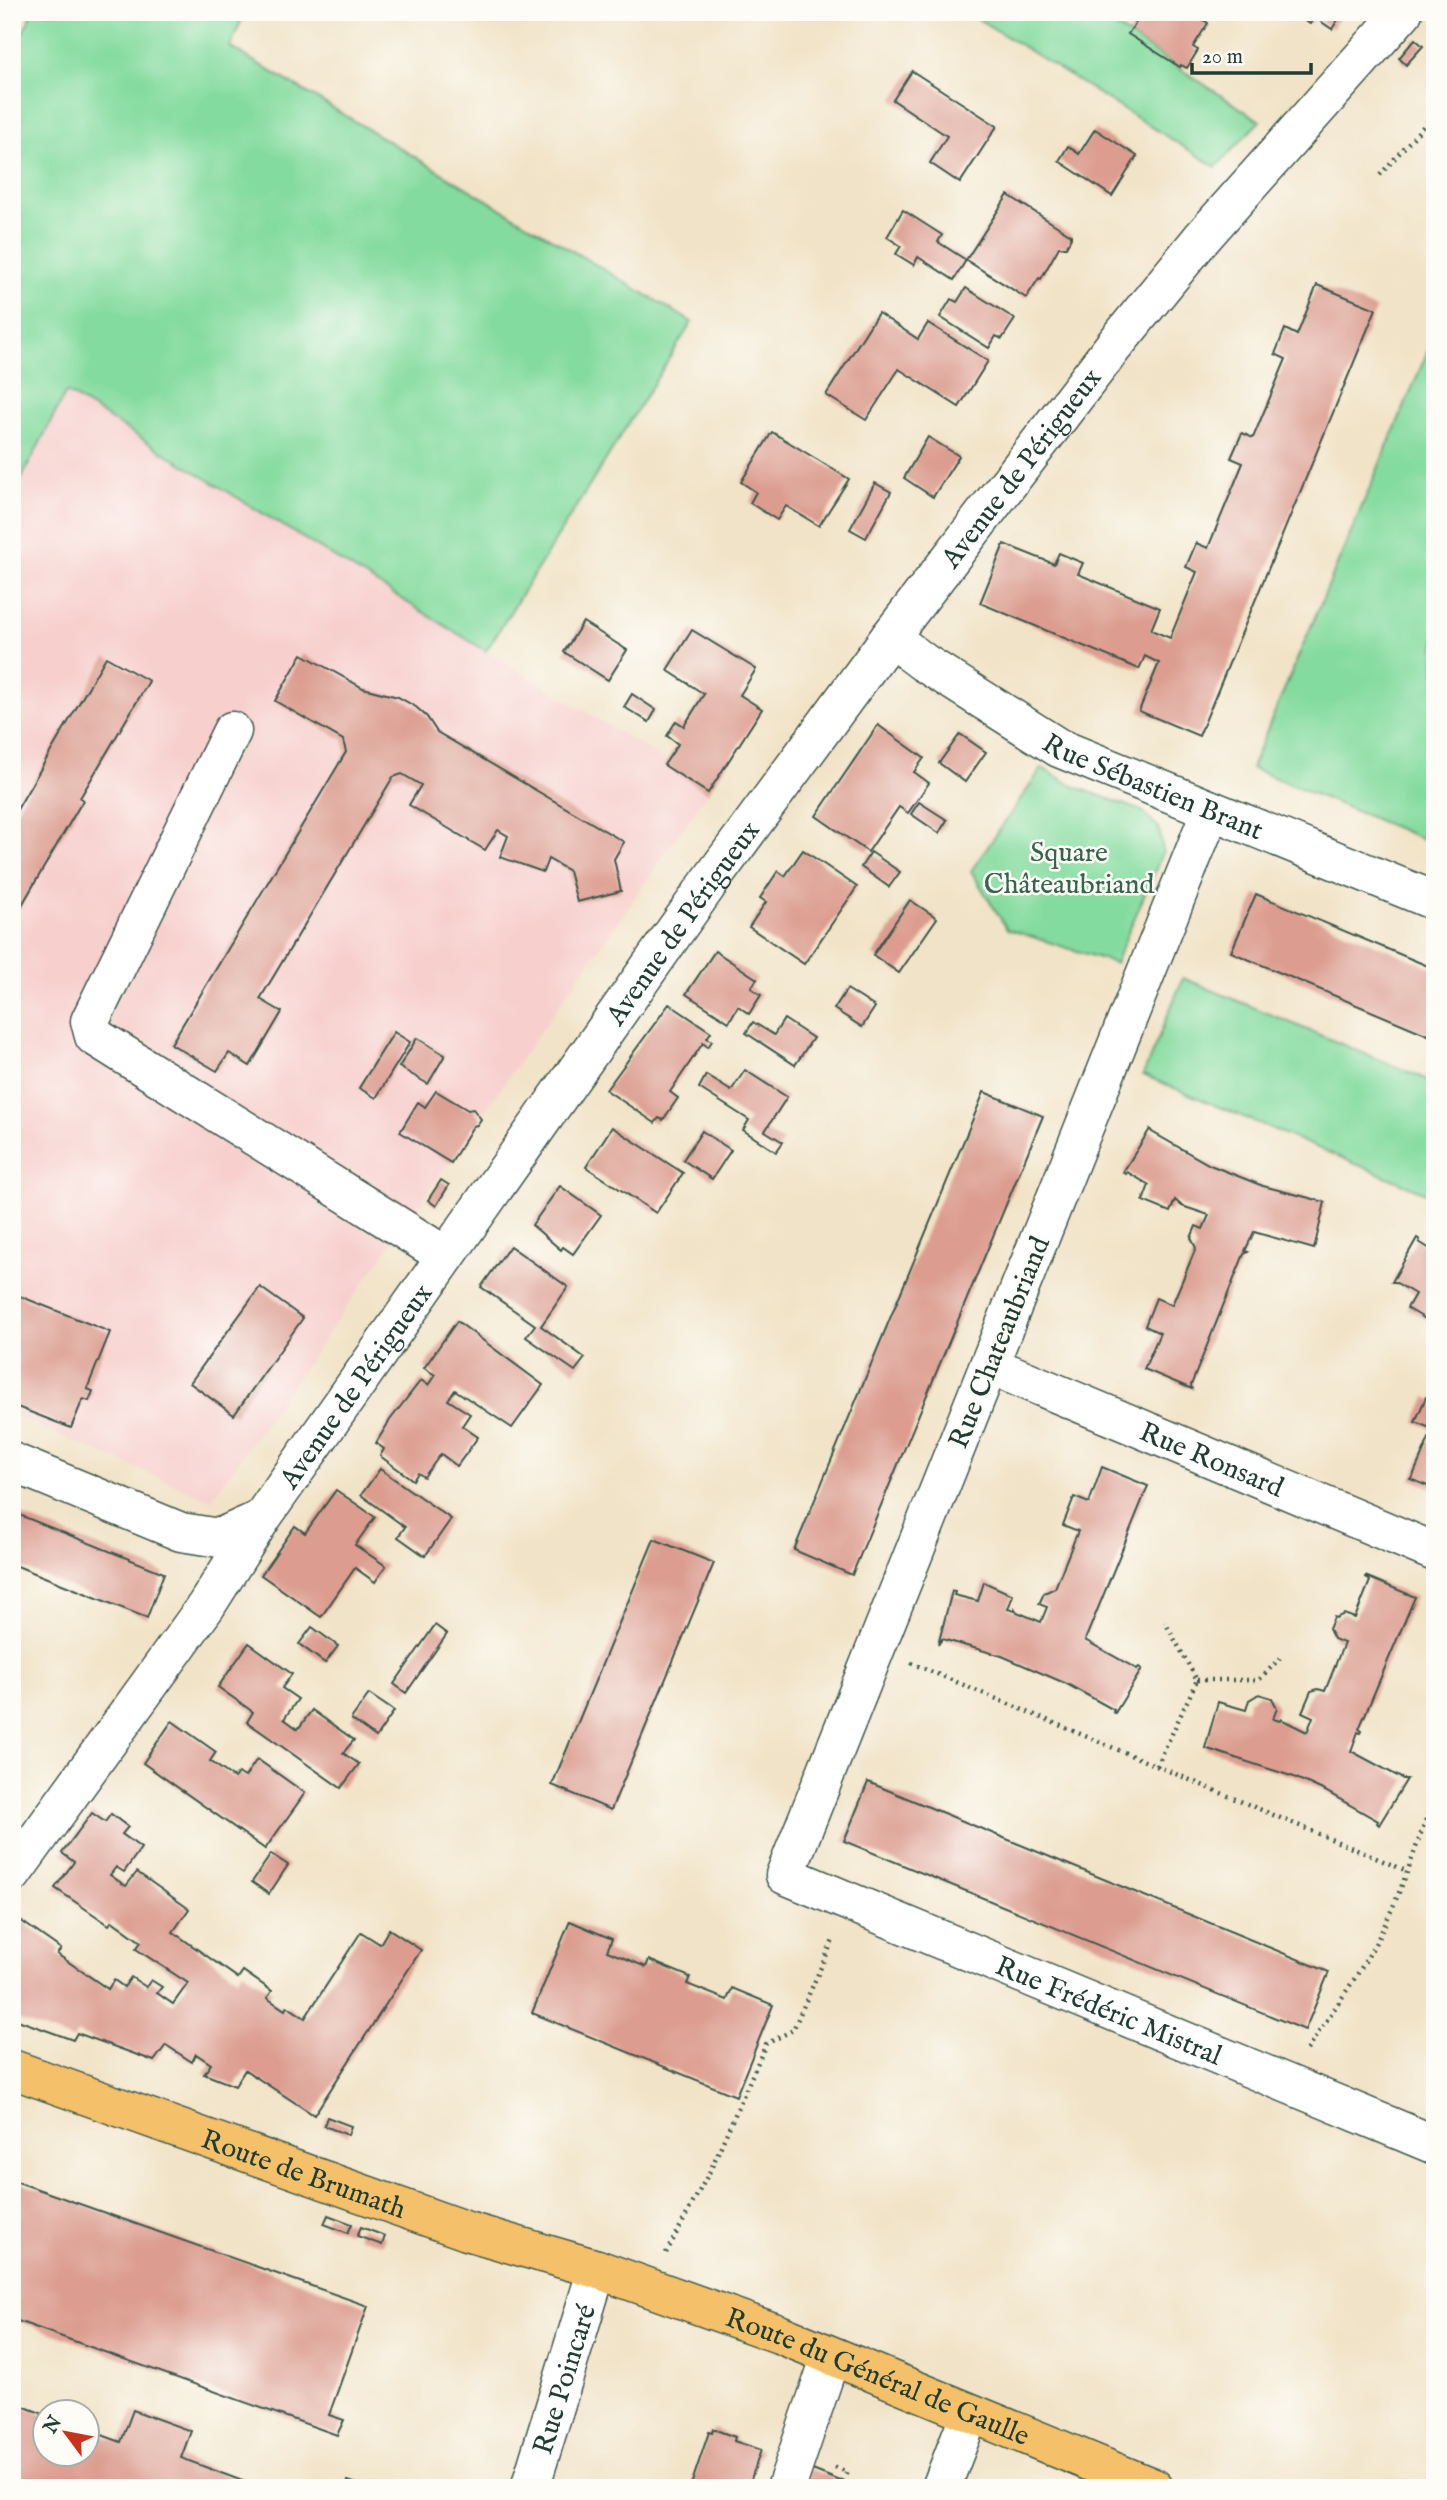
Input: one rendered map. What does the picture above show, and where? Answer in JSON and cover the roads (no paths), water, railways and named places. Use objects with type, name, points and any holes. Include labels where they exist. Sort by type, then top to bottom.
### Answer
[{"type":"main road","name":"Route de Brumath","points":[[12,2069],[467,2231],[597,2269]]},
{"type":"main road","name":"Route du Général de Gaulle","points":[[597,2269],[779,2334],[1154,2488]]},
{"type":"street","name":"Avenue de Périgueux","points":[[12,1874],[206,1606],[261,1519],[706,887],[890,638],[1113,347],[1175,271],[1403,12]]},
{"type":"street","name":"Rue Sébastien Brant","points":[[890,638],[923,662],[1059,748],[1435,901]]},
{"type":"street","points":[[232,731],[90,1021],[94,1035],[446,1256]]},
{"type":"street","name":"Rue Chateaubriand","points":[[785,1875],[1211,810]]},
{"type":"street","name":"Rue Ronsard","points":[[989,1365],[1435,1552]]},
{"type":"street","points":[[12,1462],[181,1532],[219,1538],[261,1519]]},
{"type":"street","name":"Rue Frédéric Mistral","points":[[785,1875],[1435,2145]]},
{"type":"street","name":"Rue Poincaré","points":[[530,2488],[597,2269]]},
{"type":"street","points":[[786,2488],[831,2356]]},
{"type":"street","points":[[941,2488],[970,2413]]},
{"type":"park label","name":"Square Châteaubriand","points":[[1069,867]]}]
